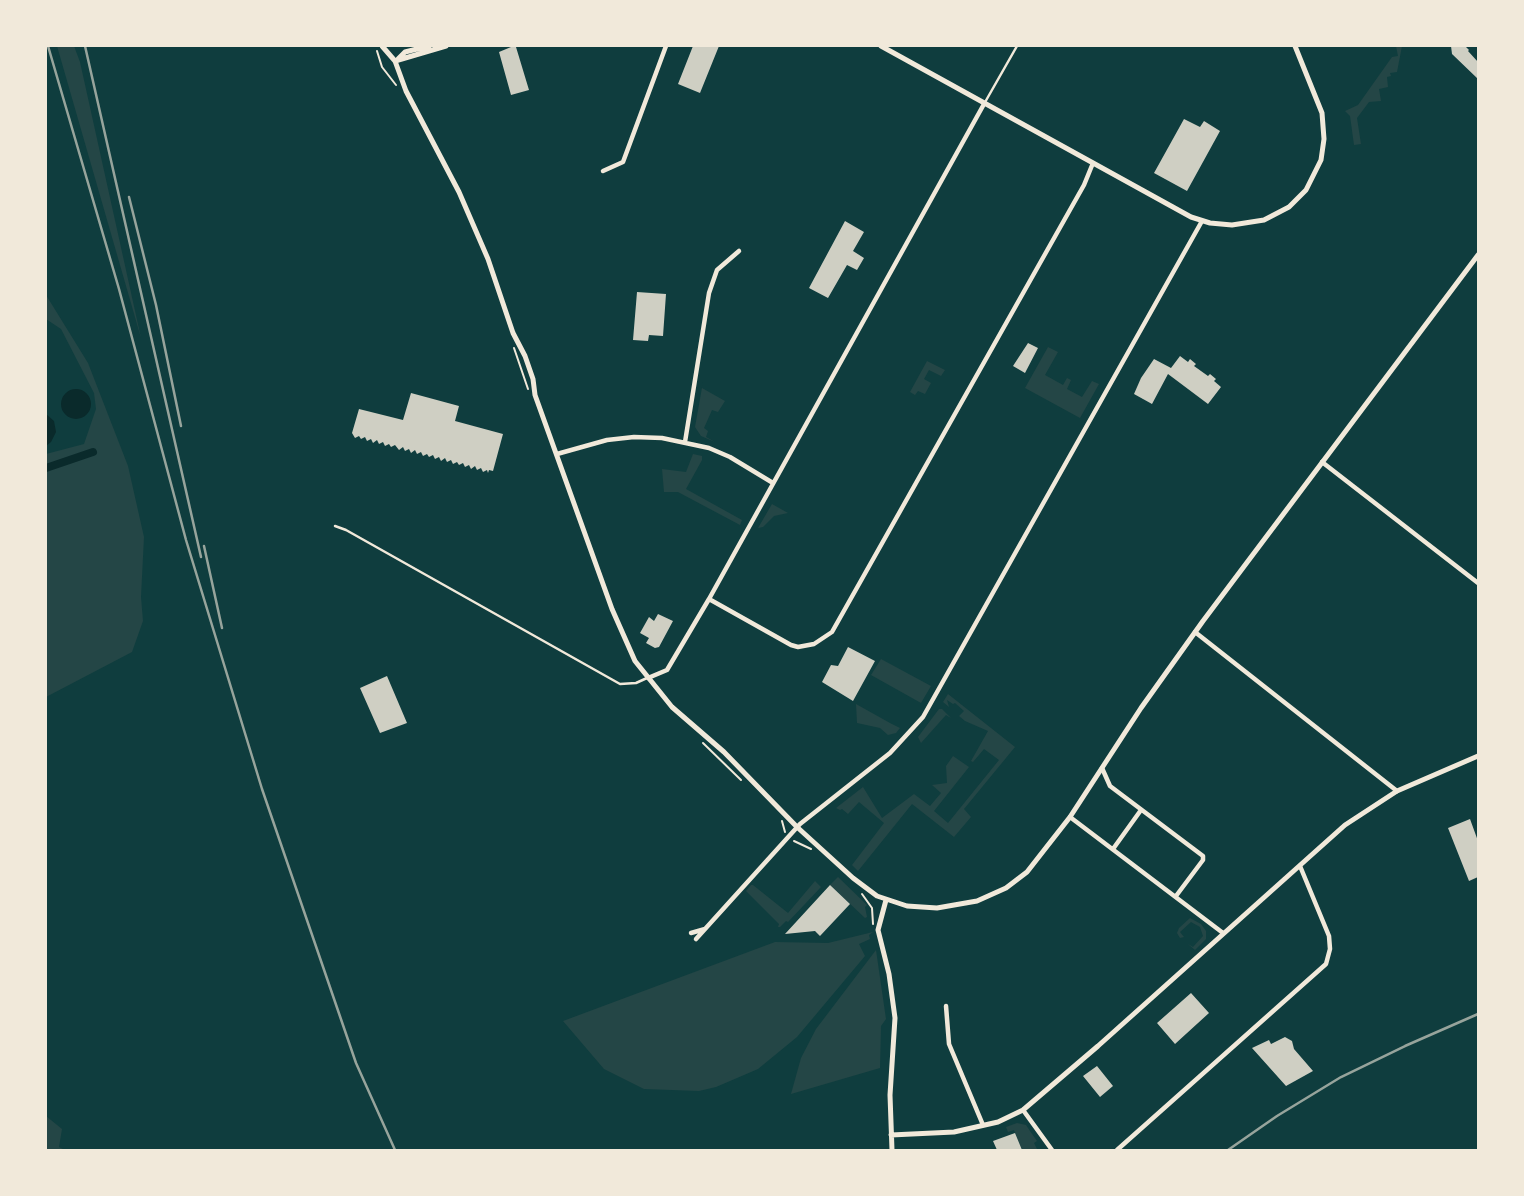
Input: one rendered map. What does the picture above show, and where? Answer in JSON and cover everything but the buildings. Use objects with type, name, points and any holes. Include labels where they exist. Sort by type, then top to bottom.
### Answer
[{"type":"street","points":[[382,46],[395,61],[406,91],[459,192],[488,258],[513,333],[525,356],[535,395],[621,633],[635,661],[673,707],[724,752],[797,827],[853,878],[886,900],[907,906],[937,908],[977,901],[1006,888],[1027,872],[1070,817],[1195,632],[1479,255]]},
{"type":"street","points":[[395,61],[405,52],[429,46]]},
{"type":"street","points":[[395,61],[446,46]]},
{"type":"street","points":[[603,171],[623,162],[666,46]]},
{"type":"street","points":[[881,46],[1191,217],[1233,225],[1264,220],[1282,211],[1295,201],[1315,175],[1323,151],[1324,126],[1319,105],[1295,46]]},
{"type":"street","points":[[648,678],[667,670],[709,599],[984,104]]},
{"type":"street","points":[[709,599],[798,647],[814,645],[832,632],[1084,186],[1093,163]]},
{"type":"street","points":[[696,939],[797,827],[890,753],[923,717],[1202,221]]},
{"type":"street","points":[[685,442],[709,293],[717,270],[739,251]]},
{"type":"street","points":[[557,454],[621,438],[645,437],[685,442],[730,457],[773,483]]},
{"type":"street","points":[[1322,462],[1479,583]]},
{"type":"street","points":[[1195,632],[1397,791]]},
{"type":"street","points":[[891,1135],[954,1132],[998,1122],[1023,1110],[1345,825],[1397,791],[1479,756]]},
{"type":"street","points":[[1102,768],[1110,786],[1203,856],[1203,860],[1176,896]]},
{"type":"street","points":[[1113,849],[1141,810]]},
{"type":"street","points":[[1070,817],[1223,933]]},
{"type":"street","points":[[1117,1150],[1326,964],[1330,949],[1329,936],[1300,866]]},
{"type":"street","points":[[886,900],[878,930],[891,981],[895,1018],[890,1095],[892,1150]]},
{"type":"street","points":[[691,933],[706,929]]},
{"type":"street","points":[[946,1006],[949,1044],[983,1125]]},
{"type":"street","points":[[1023,1110],[1052,1150]]},
{"type":"lane","points":[[984,104],[1017,46]]},
{"type":"lane","points":[[335,526],[620,684],[636,683],[648,678]]},
{"type":"path","points":[[374,46],[381,58],[382,67],[397,85]]},
{"type":"path","points":[[513,347],[530,393]]},
{"type":"path","points":[[700,741],[747,785]]},
{"type":"path","points":[[780,817],[783,830],[794,841],[814,851]]},
{"type":"path","points":[[855,887],[870,903],[874,930]]},
{"type":"shaded area","points":[[57,46],[74,46],[80,62],[141,338]]},
{"type":"shaded area","points":[[1396,46],[1402,46],[1397,72],[1390,73],[1391,76],[1387,77],[1388,87],[1379,89],[1381,101],[1369,102],[1357,118],[1361,144],[1354,145],[1350,116],[1345,111],[1358,105],[1392,57],[1398,56]]},
{"type":"shaded area","points":[[46,295],[88,363],[128,466],[144,537],[141,597],[143,621],[132,652],[46,697],[46,454],[84,444],[96,409],[94,393],[61,329],[46,319]]},
{"type":"shaded area","points":[[1048,347],[1058,352],[1045,375],[1063,385],[1067,378],[1071,380],[1067,389],[1082,397],[1092,381],[1099,384],[1080,418],[1025,388]]},
{"type":"shaded area","points":[[927,361],[945,370],[941,376],[929,370],[924,379],[931,383],[925,394],[918,391],[915,395],[910,392]]},
{"type":"shaded area","points":[[703,382],[702,388],[725,401],[718,412],[712,410],[704,428],[708,431],[706,437],[715,442],[701,436],[695,427]]},
{"type":"shaded area","points":[[76,389],[87,393],[91,404],[87,415],[76,419],[65,415],[61,404],[65,393]]},
{"type":"shaded area","points":[[46,414],[54,421],[56,432],[46,446]]},
{"type":"shaded area","points":[[693,454],[702,456],[702,460],[686,489],[742,520],[740,525],[678,492],[664,492],[662,469],[686,472]]},
{"type":"shaded area","points":[[772,504],[788,513],[774,516],[763,527],[758,528]]},
{"type":"shaded area","points":[[881,659],[931,686],[921,703],[871,675]]},
{"type":"shaded area","points":[[948,694],[1015,747],[964,809],[971,817],[954,837],[912,804],[858,871],[852,865],[884,823],[859,802],[848,814],[836,808],[863,787],[882,818],[914,794],[930,806],[941,793],[932,785],[947,783],[946,766],[953,756],[969,767],[934,811],[948,823],[999,760],[984,749],[971,761],[988,731],[959,716],[964,711],[955,703],[947,700],[949,707],[943,702]]},
{"type":"shaded area","points":[[856,704],[900,728],[896,733],[888,735],[880,728],[857,723]]},
{"type":"shaded area","points":[[939,709],[951,718],[946,715],[921,743],[918,737]]},
{"type":"shaded area","points":[[838,877],[867,905],[867,917],[830,885]]},
{"type":"shaded area","points":[[815,881],[821,887],[780,927],[746,891],[753,885],[788,913]]},
{"type":"shaded area","points":[[1190,918],[1201,924],[1206,931],[1206,939],[1195,950],[1188,944],[1193,947],[1203,936],[1200,927],[1191,922],[1180,932],[1184,937],[1180,938],[1177,933]]},
{"type":"shaded area","points":[[873,932],[869,935],[870,939],[859,944],[865,956],[797,1037],[758,1069],[716,1087],[699,1091],[644,1089],[604,1069],[563,1021],[775,942],[828,943]]},
{"type":"shaded area","points":[[876,950],[886,1019],[881,1026],[880,1068],[791,1094],[801,1058],[816,1029]]},
{"type":"shaded area","points":[[46,1116],[62,1129],[59,1147],[65,1150],[46,1150]]},
{"type":"shaded area","points":[[1017,1123],[1026,1125],[1037,1141],[1034,1143],[1037,1149],[1022,1150],[1014,1130],[1008,1132],[1006,1127]]},
{"type":"waterway","points":[[46,468],[93,452]]},
{"type":"railway","points":[[48,46],[119,289],[186,540],[262,789],[356,1063],[395,1150]]},
{"type":"railway","points":[[85,46],[201,557]]},
{"type":"railway","points":[[129,197],[156,305],[181,426]]},
{"type":"railway","points":[[204,546],[222,628]]},
{"type":"railway","points":[[1228,1150],[1341,1077],[1478,1014]]}]
